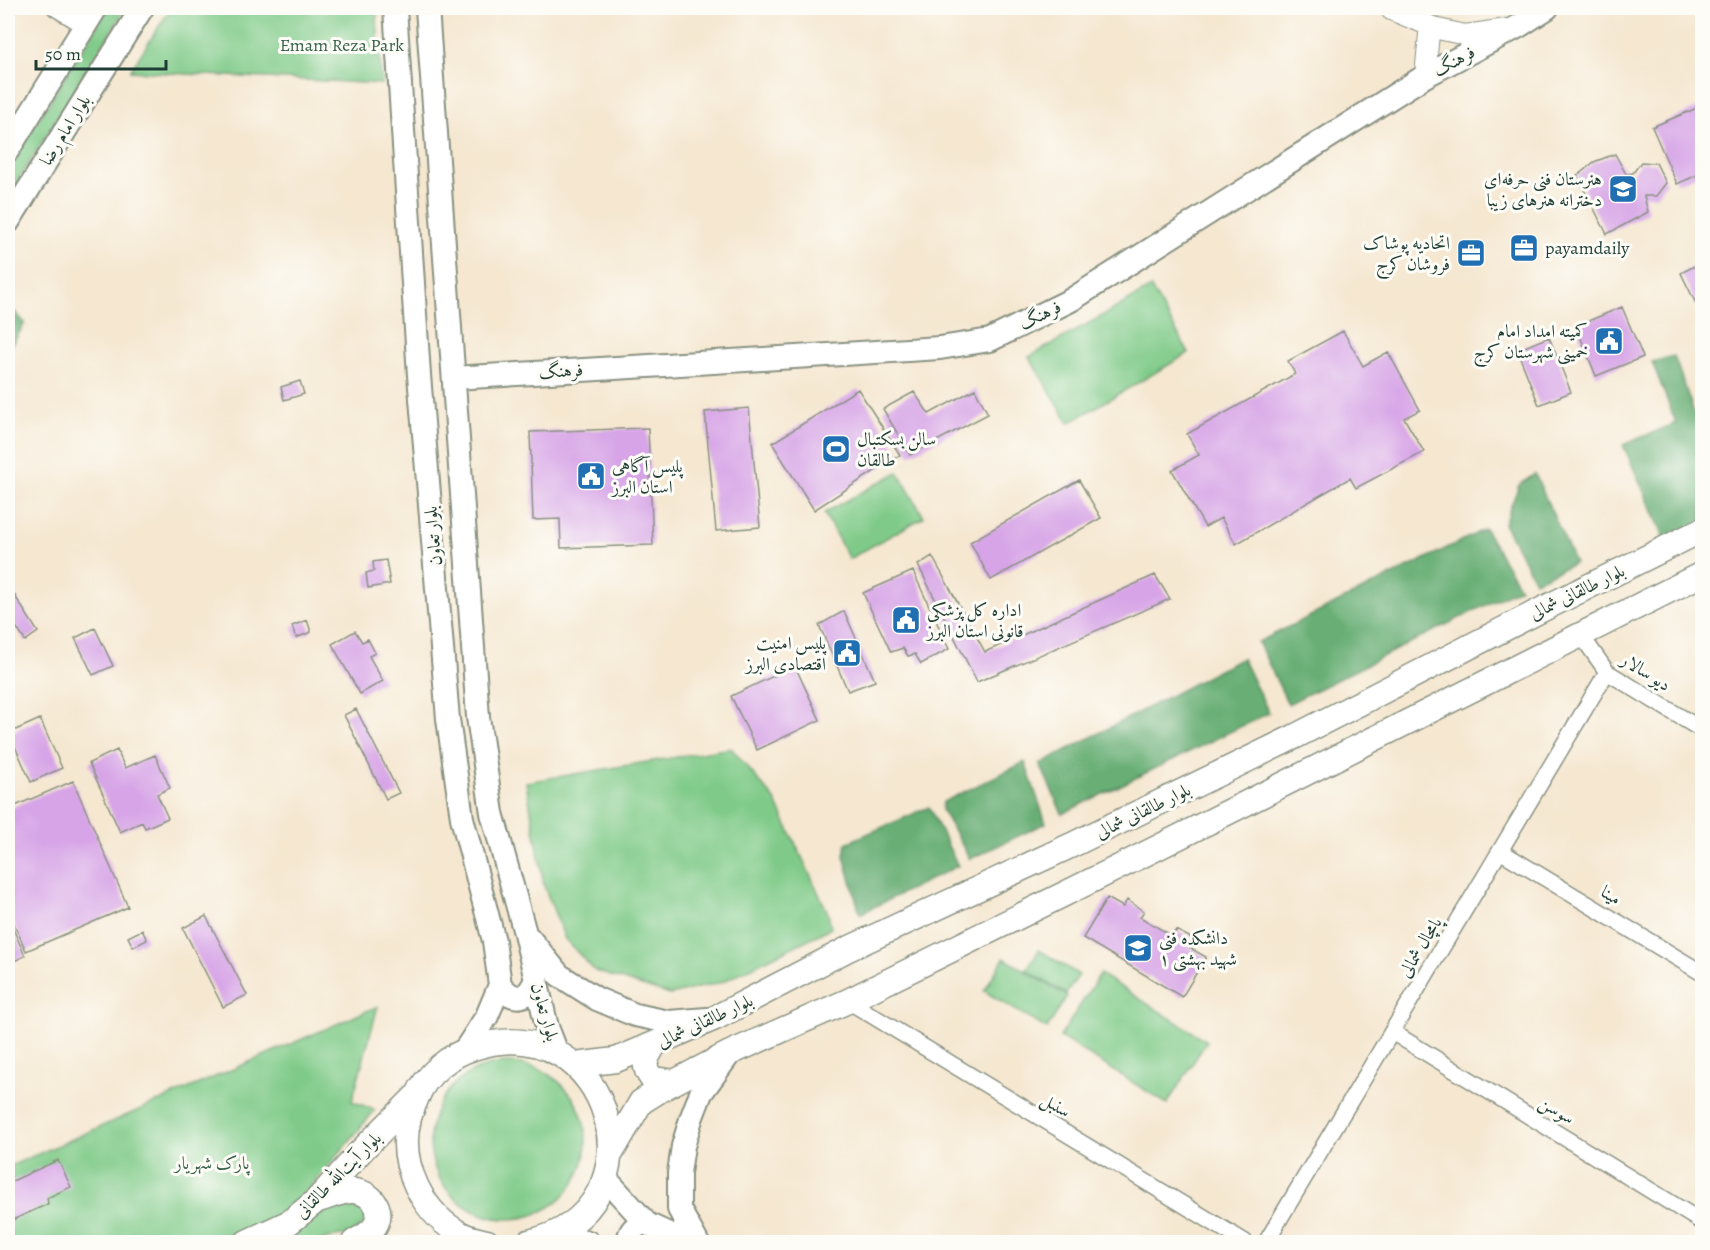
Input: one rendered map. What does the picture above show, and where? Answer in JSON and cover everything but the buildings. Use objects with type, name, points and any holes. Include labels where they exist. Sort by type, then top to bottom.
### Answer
[{"type":"main road","name":"بلوار امام رضا","points":[[8,222],[142,8]]},
{"type":"main road","name":"بلوار تعاون","points":[[395,8],[418,363],[448,719],[462,818],[494,941],[500,985],[487,1016],[465,1050]]},
{"type":"main road","name":"بلوار تعاون","points":[[427,8],[478,717],[492,813],[525,933],[547,1027],[566,1059]]},
{"type":"main road","name":"فرهنگ","points":[[454,378],[940,348],[990,340],[1071,300],[1425,76],[1547,8]]},
{"type":"main road","points":[[8,150],[91,17]]},
{"type":"main road","name":"بلوار طالقانی شمالی","points":[[566,1059],[616,1060],[715,1018],[848,949],[1072,845],[1273,747],[1493,633],[1702,530]]},
{"type":"main road","points":[[544,1239],[577,1220],[594,1200],[640,1102],[674,1082],[730,1053],[848,1001],[1702,574]]},
{"type":"main road","points":[[525,933],[559,975],[597,999],[635,1015],[669,1022],[715,1018]]},
{"type":"main road","points":[[500,985],[506,993],[514,997],[522,996],[532,990],[536,978]]},
{"type":"main road","points":[[487,1242],[465,1236],[442,1221],[423,1200],[411,1175],[406,1147],[409,1119],[419,1093],[431,1076],[447,1061],[465,1050],[488,1043],[512,1041],[535,1044],[566,1059],[589,1080],[600,1096],[607,1115],[611,1135],[608,1167],[647,1224]]},
{"type":"main road","points":[[654,1045],[645,1061],[645,1070],[652,1079],[674,1082]]},
{"type":"main road","points":[[697,1242],[679,1209],[679,1173],[683,1146],[701,1093],[730,1053]]},
{"type":"main road","name":"بلوار آیت‌الله طالقانی","points":[[247,1242],[290,1222],[316,1201],[363,1149],[419,1093]]},
{"type":"main road","points":[[316,1201],[351,1191],[369,1196],[376,1203],[379,1210],[376,1224],[370,1232],[354,1242]]},
{"type":"main road","points":[[628,1242],[634,1228],[644,1222],[686,1242]]},
{"type":"main road","points":[[544,1239],[588,1242]]},
{"type":"street","points":[[56,8],[91,17]]},
{"type":"street","points":[[1389,9],[1437,29],[1465,35],[1518,26]]},
{"type":"street","points":[[1389,9],[1464,55]]},
{"type":"street","points":[[1425,76],[1430,34]]},
{"type":"street","name":"دیو سالار","points":[[1581,635],[1607,672],[1702,730]]},
{"type":"street","name":"پامچال شمالی","points":[[1266,1242],[1607,672]]},
{"type":"street","name":"مینا","points":[[1500,851],[1702,973]]},
{"type":"street","name":"سنبل","points":[[848,1001],[1245,1242]]},
{"type":"street","name":"سوسن","points":[[1392,1032],[1702,1222]]},
{"type":"green space","points":[[108,8],[126,8],[8,197],[8,169]]},
{"type":"green space","name":"Emam Reza Park","points":[[171,8],[376,8],[382,84],[130,71]]},
{"type":"green space","points":[[1151,288],[1189,353],[1069,423],[1029,357]]},
{"type":"green space","points":[[8,304],[25,323],[8,351]]},
{"type":"green space","points":[[1674,356],[1702,435],[1702,523],[1666,541],[1623,445],[1676,423],[1652,362]]},
{"type":"green space","points":[[898,472],[924,517],[849,559],[824,513]]},
{"type":"green space","points":[[1535,474],[1575,563],[1535,581],[1504,524],[1519,485]]},
{"type":"green space","points":[[1485,529],[1520,588],[1288,704],[1258,642]]},
{"type":"green space","points":[[1242,658],[1269,713],[1062,814],[1040,764]]},
{"type":"green space","points":[[731,748],[775,800],[828,913],[831,928],[722,982],[670,995],[595,971],[565,939],[544,886],[526,782]]},
{"type":"green space","points":[[1025,762],[1046,823],[970,859],[942,810],[943,802]]},
{"type":"green space","points":[[929,807],[958,866],[860,914],[844,856],[846,843]]},
{"type":"green space","points":[[1039,950],[1079,975],[1066,994],[1026,970]]},
{"type":"green space","points":[[1004,958],[1067,996],[1047,1029],[984,991]]},
{"type":"green space","points":[[1100,974],[1207,1041],[1167,1104],[1060,1037]]},
{"type":"green space","name":"پارک شهریار","points":[[378,1006],[352,1101],[375,1110],[291,1211],[227,1242],[8,1242],[8,1167]]},
{"type":"green space","points":[[508,1063],[523,1064],[538,1069],[552,1076],[563,1086],[573,1097],[580,1111],[585,1126],[585,1156],[580,1171],[573,1185],[563,1196],[552,1206],[538,1213],[523,1218],[508,1219],[493,1218],[478,1213],[464,1206],[453,1196],[443,1185],[436,1171],[431,1156],[430,1141],[431,1126],[436,1111],[443,1097],[453,1086],[464,1076],[478,1069],[493,1064]]},
{"type":"green space","points":[[337,1200],[363,1203],[367,1213],[367,1221],[350,1235],[316,1242],[263,1242],[322,1213]]},
{"type":"place","name":"هنرستان فنی حرفه‌ای دخترانه هنرهای زیبا","points":[[1623,189]]},
{"type":"place","name":"payamdaily","points":[[1524,248]]},
{"type":"place","name":"اتحادیه پوشاک فروشان کرج","points":[[1471,253]]},
{"type":"place","name":"کمیته امداد امام خمینی شهرستان کرج","points":[[1609,341]]},
{"type":"place","name":"سالن بسکتبال طالقان","points":[[836,449]]},
{"type":"place","name":"پلیس آگاهی استان البرز","points":[[591,476]]},
{"type":"place","name":"اداره کل پزشکی قانونی استان البرز","points":[[906,620]]},
{"type":"place","name":"پلیس امنیت اقتصادی البرز","points":[[847,653]]},
{"type":"place","name":"دانشکده فنی شهید بهشتی ۱","points":[[1138,948]]}]
